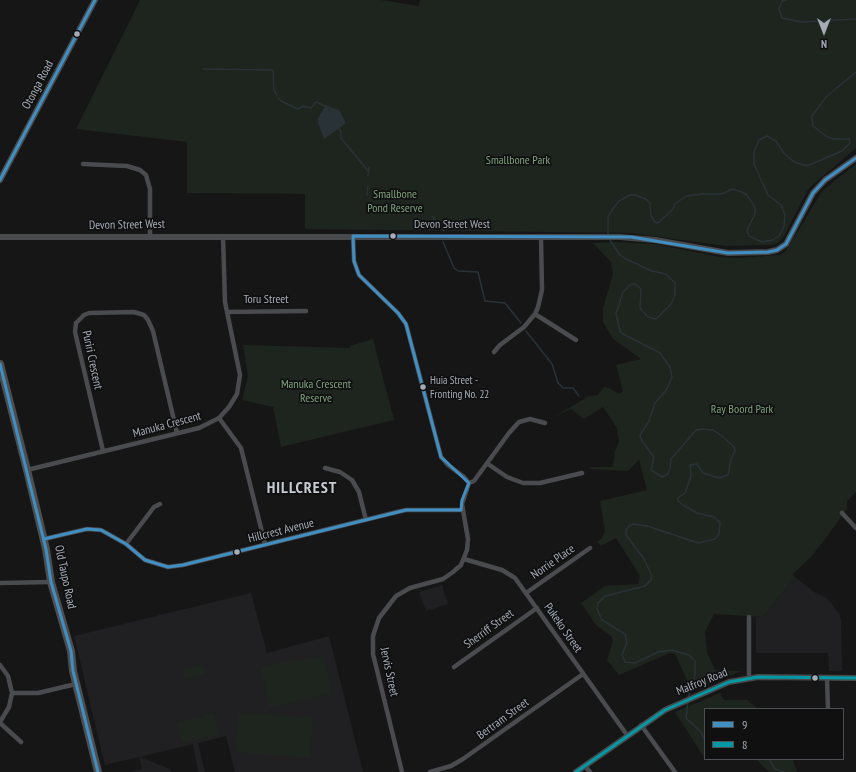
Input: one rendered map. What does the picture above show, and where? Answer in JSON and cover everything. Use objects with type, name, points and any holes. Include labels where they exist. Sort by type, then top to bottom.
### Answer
[{"type":"highway","name":"Old Taupo Road","points":[[0,364],[28,470],[44,539],[51,582],[71,651],[76,684],[98,772]]},
{"type":"main road","name":"Otonga Road","points":[[0,180],[95,0]]},
{"type":"main road","name":"Devon Street West","points":[[0,237],[620,237],[655,240],[728,253],[757,253],[777,250],[788,241],[809,200],[817,188],[856,158]]},
{"type":"main road","name":"Malfroy Road","points":[[576,772],[641,725],[680,702],[729,682],[748,678],[856,678]]},
{"type":"street","points":[[83,164],[127,166],[140,170],[146,175],[150,189],[150,236]]},
{"type":"street","name":"Manuka Crescent","points":[[28,470],[199,428],[219,418],[233,402],[240,380],[238,359],[224,292],[223,236]]},
{"type":"street","points":[[353,236],[354,261],[359,275],[398,313],[406,324],[441,457],[469,483],[468,491],[462,500],[461,510],[468,539],[464,559]]},
{"type":"street","points":[[494,352],[500,345],[524,326],[535,314],[541,299],[542,290],[541,236]]},
{"type":"street","name":"Toru Street","points":[[227,312],[306,310]]},
{"type":"street","name":"Puriri Crescent","points":[[103,452],[74,332],[76,323],[84,315],[89,313],[134,312],[144,315],[148,320],[153,331],[177,433]]},
{"type":"street","points":[[535,314],[576,340]]},
{"type":"street","points":[[219,418],[241,448],[265,544]]},
{"type":"street","points":[[469,483],[474,481],[488,464],[509,433],[520,422],[530,419],[545,423]]},
{"type":"street","points":[[488,464],[507,478],[523,483],[540,483],[582,473]]},
{"type":"street","points":[[326,468],[340,472],[352,480],[359,492],[366,520]]},
{"type":"street","points":[[126,544],[154,507],[160,504]]},
{"type":"street","name":"Hillcrest Avenue","points":[[44,539],[80,530],[94,529],[108,533],[126,544],[146,560],[168,567],[406,510],[461,510]]},
{"type":"street","points":[[842,513],[856,528]]},
{"type":"street","name":"Norrie Place","points":[[526,593],[590,548]]},
{"type":"street","name":"Pukeko Street","points":[[464,559],[510,574],[520,583],[627,735]]},
{"type":"street","name":"Jervis Street","points":[[402,772],[373,654],[373,636],[384,610],[396,596],[410,588],[443,579],[458,569],[464,559]]},
{"type":"street","points":[[0,582],[51,582]]},
{"type":"street","name":"Sherriff Street","points":[[454,667],[537,608]]},
{"type":"street","points":[[748,678],[749,617]]},
{"type":"street","points":[[0,665],[8,676],[12,693],[9,707],[0,722],[20,742]]},
{"type":"street","name":"Bertram Street","points":[[430,772],[451,766],[464,759],[583,674]]},
{"type":"street","points":[[827,678],[828,708]]},
{"type":"street","points":[[12,693],[38,692],[76,684]]},
{"type":"street","points":[[641,725],[674,772]]},
{"type":"street","points":[[585,766],[590,772]]},
{"type":"shaded area","points":[[326,105],[339,110],[345,124],[324,139],[318,123],[318,118]]},
{"type":"shaded area","points":[[795,577],[814,592],[827,598],[839,613],[841,619],[842,671],[829,671],[828,653],[756,653],[756,617],[763,617]]},
{"type":"shaded area","points":[[442,585],[448,604],[426,611],[419,592]]},
{"type":"shaded area","points":[[251,593],[267,653],[329,636],[363,772],[235,772],[226,736],[198,743],[205,772],[198,772],[193,744],[140,757],[170,769],[171,772],[130,772],[142,769],[139,757],[105,765],[74,636]]},
{"type":"green space","points":[[140,0],[381,0],[419,6],[420,0],[856,0],[856,148],[809,188],[783,238],[776,244],[771,245],[726,246],[631,233],[305,229],[305,194],[187,193],[187,142],[76,129]]},
{"type":"green space","name":"Ray Boord Park","points":[[856,164],[856,492],[847,501],[847,509],[825,539],[811,557],[792,575],[795,577],[763,617],[714,614],[705,632],[707,652],[715,670],[742,671],[692,691],[675,654],[670,653],[619,675],[607,660],[613,640],[612,637],[596,625],[581,603],[605,586],[638,584],[640,576],[616,538],[601,546],[597,542],[602,538],[605,531],[600,501],[647,490],[639,460],[628,471],[590,469],[589,467],[613,467],[615,451],[619,441],[617,428],[603,407],[584,419],[571,409],[552,418],[589,396],[598,395],[604,387],[620,394],[623,391],[616,365],[641,359],[613,339],[603,322],[603,308],[613,274],[611,262],[593,243],[616,242],[655,244],[720,257],[737,258],[780,255],[785,252],[823,190]]},
{"type":"green space","name":"Manuka Crescent Reserve","points":[[373,339],[394,420],[281,447],[273,407],[242,400],[248,376],[243,345],[350,348],[350,346]]},
{"type":"green space","points":[[324,655],[332,694],[269,707],[261,667]]},
{"type":"green space","points":[[203,664],[206,674],[185,680],[183,669]]},
{"type":"green space","points":[[720,693],[724,700],[747,700],[757,708],[704,708],[704,757],[675,712]]},
{"type":"green space","points":[[239,712],[313,718],[310,758],[236,752]]},
{"type":"green space","points":[[214,713],[218,735],[208,737],[207,734],[205,735],[205,738],[195,741],[194,737],[192,738],[192,741],[182,743],[177,722],[188,719],[188,722],[190,719],[201,717],[201,719],[203,718],[203,715]]},
{"type":"green space","points":[[757,760],[793,760],[797,772],[769,772]]},
{"type":"waterway","points":[[786,0],[782,1],[779,9],[782,18],[801,22],[856,19]]},
{"type":"waterway","points":[[203,69],[273,70],[274,90],[277,95]]},
{"type":"waterway","points":[[608,234],[608,217],[619,201],[630,195],[635,195],[646,199],[650,203],[651,216],[655,222],[658,223],[672,210],[675,204],[686,196],[722,194],[733,189],[746,194],[755,207],[755,214],[747,230],[749,236],[762,242],[773,240],[779,236],[784,226],[785,215],[781,205],[768,195],[754,164],[754,152],[759,140],[767,136],[776,141],[783,152],[794,162],[807,166],[842,151],[850,143],[849,139],[833,139],[826,136],[813,126],[812,116],[826,97],[856,72]]},
{"type":"waterway","points":[[278,98],[298,109],[303,106],[311,108],[316,102],[325,106]]},
{"type":"waterway","points":[[339,129],[341,132],[341,138],[369,172]]},
{"type":"waterway","points":[[368,176],[369,167]]},
{"type":"waterway","points":[[367,195],[368,186]]},
{"type":"waterway","points":[[432,216],[444,231]]},
{"type":"waterway","points":[[610,240],[620,255],[626,259],[652,271],[666,274],[675,283],[675,295],[671,304],[656,319],[648,317],[640,308],[641,289],[635,284],[631,284],[623,292],[616,314],[620,331],[623,334],[660,353],[670,367],[672,377],[667,389],[655,403],[649,421],[640,435],[642,441],[654,457],[651,470],[662,477],[668,474],[671,459],[696,430],[713,430],[734,447],[735,451],[731,459],[728,475],[719,478],[703,473],[697,464],[690,465],[691,476],[685,493],[678,498],[678,501],[683,505],[697,513],[714,517],[720,522],[719,534],[715,539],[698,543],[647,526],[633,524],[629,526],[626,530],[626,535],[644,559],[651,574],[651,580],[645,586],[605,596],[598,603],[597,609],[602,620],[625,634],[627,642],[622,655],[625,662],[635,663],[658,652],[672,650],[689,655],[695,661],[695,675],[688,698]]},
{"type":"waterway","points":[[443,242],[454,268],[458,271],[478,272],[485,301],[505,303],[521,323]]},
{"type":"waterway","points":[[526,331],[552,364],[558,383],[563,388],[573,388],[579,396]]},
{"type":"waterway","points":[[688,701],[686,718],[701,732],[704,739]]},
{"type":"waterway","points":[[770,760],[775,769],[784,772]]},
{"type":"transit line","name":"9","points":[[0,180],[95,0]]},
{"type":"transit line","name":"9","points":[[44,539],[87,529],[101,530],[126,544],[145,560],[168,567],[183,565],[406,510],[461,510],[462,500],[469,483],[441,457],[406,324],[398,313],[359,275],[354,261],[353,236],[631,237],[728,253],[768,252],[777,250],[786,244],[813,193],[825,180],[856,158]]},
{"type":"transit line","name":"9","points":[[0,364],[46,549],[51,582],[71,651],[73,671],[98,772]]},
{"type":"transit line","name":"8","points":[[576,772],[665,710],[729,682],[758,677],[856,678]]},
{"type":"place","name":"Huia Street - Fronting No. 22","points":[[423,387]]},
{"type":"district","name":"HILLCREST","points":[[302,488]]},
{"type":"park label","name":"Smallbone Park","points":[[518,161]]},
{"type":"park label","name":"Smallbone Pond Reserve","points":[[395,202]]}]
